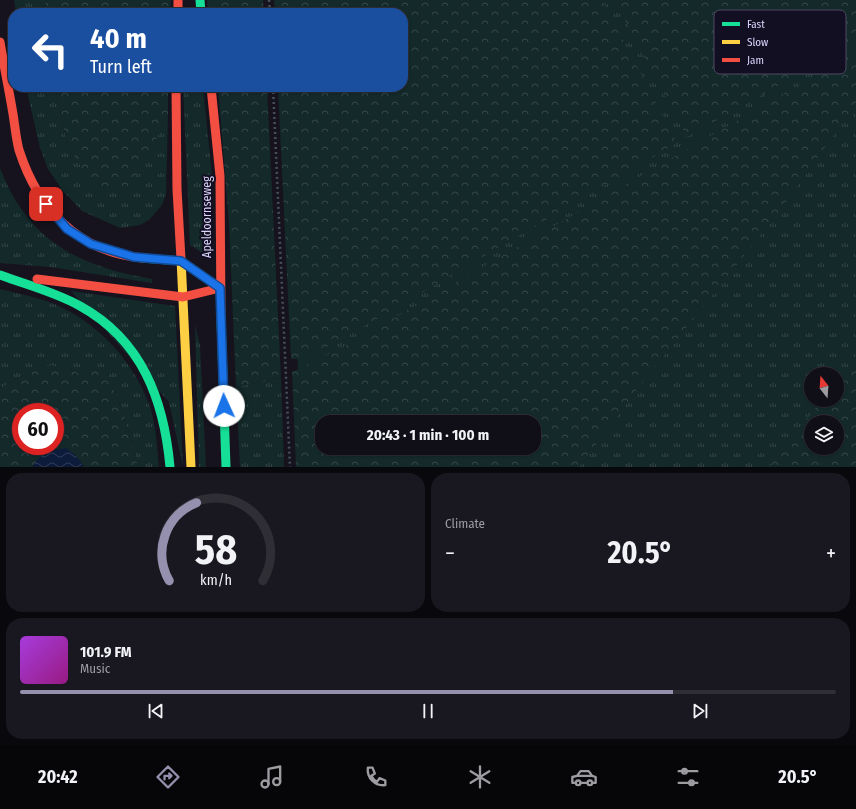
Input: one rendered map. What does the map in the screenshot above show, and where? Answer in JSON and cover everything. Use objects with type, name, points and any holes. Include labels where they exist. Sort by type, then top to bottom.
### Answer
[{"type":"main road","points":[[0,42],[8,87]]},
{"type":"main road","points":[[9,92],[19,150],[30,179],[50,209],[67,229],[91,244],[134,257],[181,261],[220,288]]},
{"type":"main road","points":[[176,92],[177,189],[191,467]]},
{"type":"main road","name":"Apeldoornseweg","points":[[212,92],[220,176],[220,288],[226,467]]},
{"type":"main road","points":[[0,275],[183,297],[220,288]]},
{"type":"main road","points":[[0,275],[64,298],[97,317],[131,350],[149,379],[159,403],[166,434],[170,467]]},
{"type":"path","points":[[273,92],[290,467]]},
{"type":"green space","points":[[14,0],[45,0],[46,8],[15,8]]},
{"type":"green space","points":[[45,0],[171,0],[170,8],[46,8]]},
{"type":"green space","points":[[207,0],[263,0],[264,8],[208,8]]},
{"type":"green space","points":[[274,0],[602,0],[677,143],[346,337],[304,359],[291,359],[278,92],[408,92],[408,8],[275,8]]},
{"type":"green space","points":[[285,0],[856,0],[856,467],[301,467],[289,92],[408,92],[408,8],[358,8]]},
{"type":"green space","points":[[614,0],[856,0],[856,42],[846,48],[846,10],[714,10],[714,74],[799,74],[687,137]]},
{"type":"green space","points":[[856,52],[856,104],[778,213],[642,383],[579,467],[296,467],[292,372],[349,344],[818,74],[846,74],[846,58]]},
{"type":"green space","points":[[27,92],[56,92],[67,143],[168,117],[166,195],[162,205],[149,220],[140,225],[120,228],[82,211],[62,190],[48,169],[40,148]]},
{"type":"green space","points":[[56,92],[168,92],[168,117],[134,180],[126,190],[105,192],[89,181],[67,143]]},
{"type":"green space","points":[[183,92],[204,92],[212,176],[210,254],[206,255],[190,245]]},
{"type":"green space","points":[[218,92],[267,92],[281,378],[236,387],[229,224]]},
{"type":"green space","points":[[0,168],[12,193],[25,214],[41,232],[59,246],[79,257],[101,266],[152,279],[152,283],[50,267],[0,263]]},
{"type":"green space","points":[[0,289],[39,299],[61,307],[90,325],[103,335],[114,347],[134,374],[149,404],[155,427],[159,467],[138,467],[124,415],[112,386],[79,374],[70,368],[20,377],[0,389]]},
{"type":"green space","points":[[71,291],[175,306],[183,467],[169,402]]},
{"type":"green space","points":[[195,325],[200,345],[206,467],[199,467]]},
{"type":"green space","points":[[856,363],[856,467],[769,467],[804,423],[804,455],[844,455],[844,415],[810,415],[816,407],[844,407],[844,376]]},
{"type":"green space","points":[[48,365],[70,368],[79,374],[82,370],[95,370],[112,386],[124,415],[138,467],[84,467],[77,457],[33,465],[33,467],[0,467],[0,389],[20,377]]},
{"type":"green space","points":[[281,378],[284,467],[240,467],[236,387]]},
{"type":"water","points":[[64,448],[66,448],[77,457],[84,467],[33,467],[38,458],[42,455],[64,455]]},
{"type":"traffic: fast","points":[[200,0],[201,8]]},
{"type":"traffic: fast","points":[[142,258],[181,261],[220,288]]},
{"type":"traffic: fast","points":[[0,275],[51,293],[80,306],[101,320],[119,336],[134,354],[146,374],[155,396],[162,418],[170,467]]},
{"type":"traffic: fast","points":[[221,319],[226,467]]},
{"type":"traffic: slow","points":[[181,259],[191,467]]},
{"type":"traffic: jam","points":[[178,0],[178,8]]},
{"type":"traffic: jam","points":[[0,42],[8,88]]},
{"type":"traffic: jam","points":[[9,92],[19,150],[37,191],[49,209],[80,237],[98,247],[119,254],[142,258]]},
{"type":"traffic: jam","points":[[176,92],[177,189],[181,259]]},
{"type":"traffic: jam","points":[[212,92],[220,176],[221,319]]},
{"type":"traffic: jam","points":[[37,279],[183,297],[220,288]]},
{"type":"route","points":[[46,204],[67,229],[91,244],[113,252],[134,257],[181,261],[220,288],[224,406]]}]
